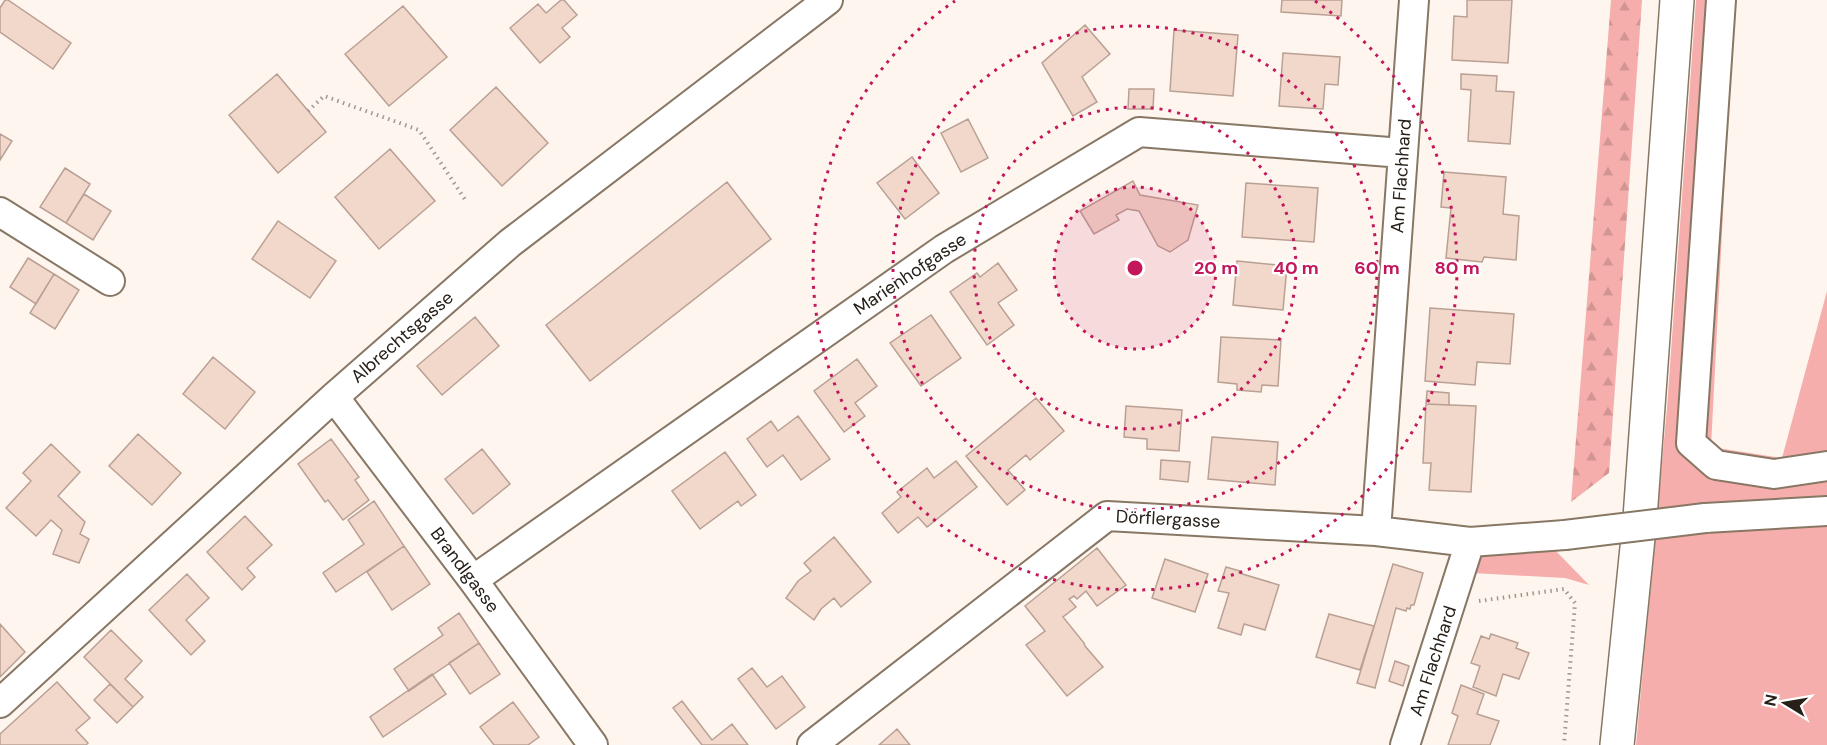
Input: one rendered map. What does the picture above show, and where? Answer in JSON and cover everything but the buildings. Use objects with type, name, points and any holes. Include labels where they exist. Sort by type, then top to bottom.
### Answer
[{"type":"main road","points":[[1617,745],[1640,518],[1677,0]]},
{"type":"street","name":"Albrechtsgasse","points":[[0,703],[334,397],[510,243],[828,0]]},
{"type":"street","name":"Am Flachhard","points":[[1376,531],[1414,0]]},
{"type":"street","points":[[1721,0],[1691,443],[1716,465],[1774,474],[1827,466]]},
{"type":"street","name":"Marienhofgasse","points":[[473,580],[944,249],[1139,132],[1402,153]]},
{"type":"street","points":[[0,212],[110,281]]},
{"type":"street","name":"Brandlgasse","points":[[334,397],[473,580],[593,745]]},
{"type":"street","name":"Dörflergasse","points":[[812,745],[1107,516],[1376,531],[1470,542],[1565,536],[1705,518],[1827,511]]},
{"type":"street","name":"Am Flachhard","points":[[1406,745],[1470,542]]},
{"type":"path","points":[[308,111],[324,96],[419,130],[466,201]]},
{"type":"path","points":[[1452,605],[1564,589],[1575,603],[1564,745]]},
{"type":"green space","points":[[1611,0],[1642,0],[1609,473],[1571,502]]},
{"type":"green space","points":[[1696,0],[1734,0],[1711,447],[1782,458],[1827,291],[1827,745],[1636,745],[1667,408]]},
{"type":"green space","points":[[1555,550],[1589,585],[1565,578],[1473,573],[1477,555]]}]
